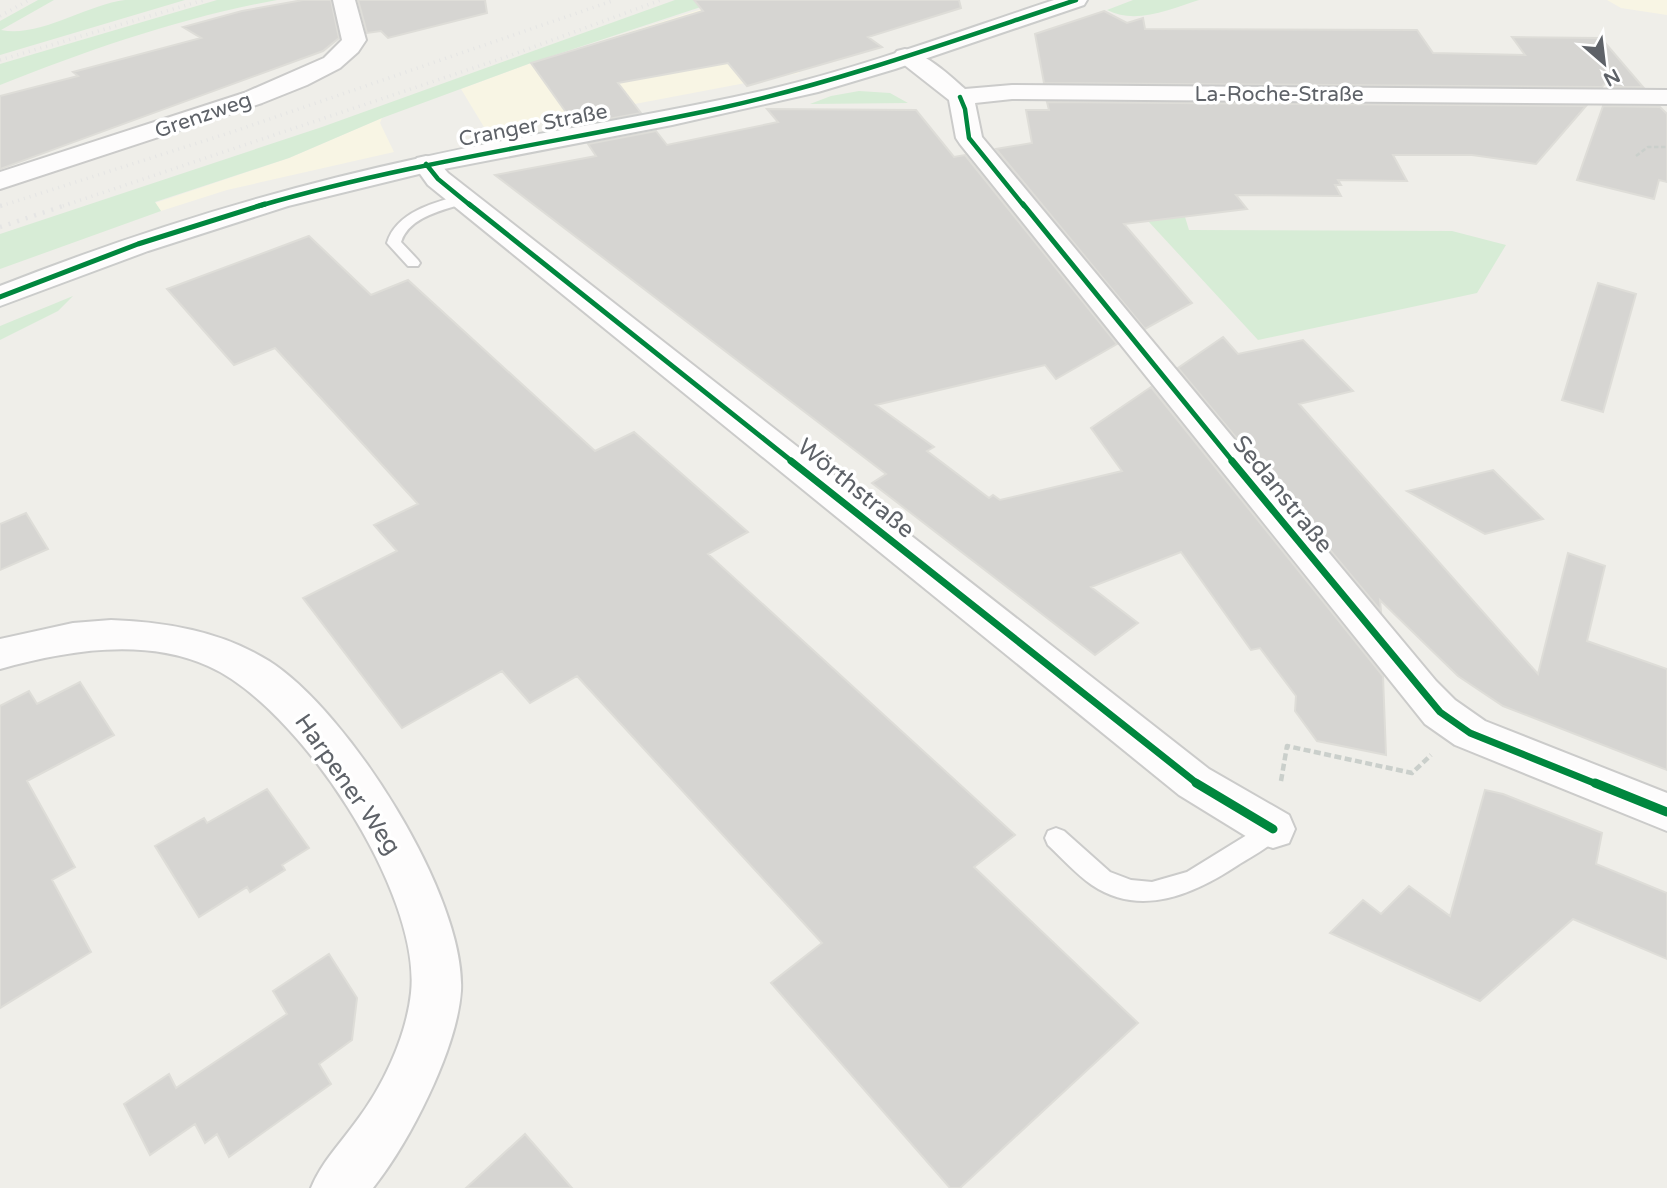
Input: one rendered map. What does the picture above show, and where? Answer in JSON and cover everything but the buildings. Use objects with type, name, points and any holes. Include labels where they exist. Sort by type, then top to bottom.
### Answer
[{"type":"street","name":"Grenzweg","points":[[0,181],[253,98],[325,66],[342,55],[354,40],[344,0]]},
{"type":"street","name":"Cranger Straße","points":[[0,297],[141,242],[224,214],[426,164],[772,96],[1076,0]]},
{"type":"street","points":[[905,56],[960,97]]},
{"type":"street","name":"La-Roche-Straße","points":[[960,97],[1013,92],[1667,97]]},
{"type":"street","name":"Sedanstraße","points":[[960,97],[969,138],[1412,682],[1455,724],[1489,742],[1667,812]]},
{"type":"street","name":"Wörthstraße","points":[[426,164],[438,179],[1194,782],[1273,829]]},
{"type":"street","name":"Harpener Weg","points":[[0,654],[66,639],[120,634],[158,638],[208,650],[244,665],[283,695],[312,727],[355,784],[399,853],[432,934],[436,992],[422,1046],[386,1124],[338,1188]]},
{"type":"lane","points":[[412,264],[394,243],[399,228],[410,220],[463,199]]},
{"type":"lane","points":[[1056,838],[1106,882],[1126,891],[1146,892],[1170,890],[1194,880],[1273,829]]},
{"type":"path","points":[[1661,143],[1666,147]]},
{"type":"path","points":[[1636,156],[1648,147],[1666,147]]},
{"type":"path","points":[[1273,829],[1287,746],[1412,773],[1426,763],[1455,724]]},
{"type":"shaded area","points":[[1607,0],[1667,0],[1667,15],[1621,8]]},
{"type":"shaded area","points":[[702,9],[785,49],[799,73],[487,132],[461,89],[531,63]]},
{"type":"shaded area","points":[[382,118],[380,123],[394,152],[227,190],[161,211],[155,203],[289,158]]},
{"type":"green space","points":[[38,0],[54,0],[1,30],[31,29],[125,0],[185,0],[0,55],[0,21]]},
{"type":"green space","points":[[217,0],[277,0],[136,36],[0,85],[0,64]]},
{"type":"green space","points":[[675,0],[722,0],[531,63],[382,118],[289,158],[155,202],[161,211],[0,269],[0,234],[322,127]]},
{"type":"green space","points":[[1133,0],[1199,0],[1141,16],[1107,10]]},
{"type":"green space","points":[[859,91],[890,93],[908,103],[810,104],[831,96]]},
{"type":"green space","points":[[1100,169],[1185,217],[1189,230],[1452,231],[1506,245],[1477,293],[1258,340]]},
{"type":"green space","points":[[73,296],[58,311],[0,340],[0,326]]},
{"type":"railway","points":[[0,16],[29,0]]},
{"type":"railway","points":[[0,60],[204,0]]},
{"type":"railway","points":[[1,206],[232,132],[615,0]]},
{"type":"railway","points":[[63,206],[506,57],[661,0]]},
{"type":"railway","points":[[0,206],[6,204]]},
{"type":"railway","points":[[63,206],[69,204]]},
{"type":"railway","points":[[0,227],[63,206]]},
{"type":"cycle path","points":[[0,297],[138,244],[278,200],[423,165],[672,118],[810,86],[886,64],[1076,0]]},
{"type":"cycle path","points":[[960,97],[965,109],[969,138],[1440,712],[1470,733],[1667,812]]},
{"type":"cycle path","points":[[426,164],[438,179],[1194,782],[1273,829]]}]
